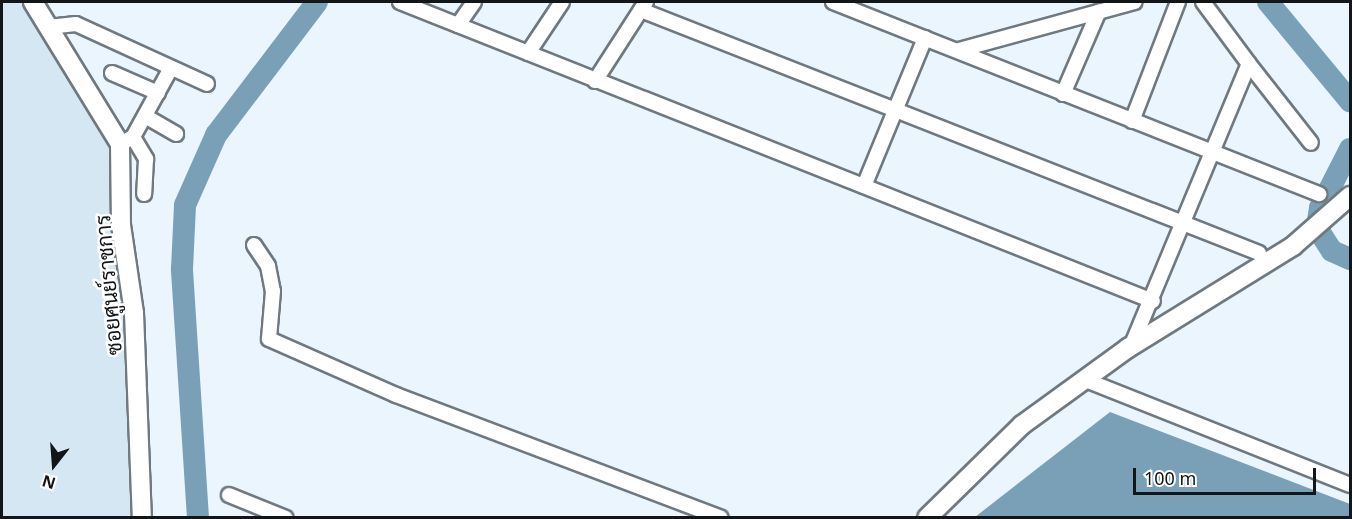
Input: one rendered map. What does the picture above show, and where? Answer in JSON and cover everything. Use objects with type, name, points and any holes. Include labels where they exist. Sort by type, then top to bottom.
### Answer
[{"type":"street","points":[[33,2],[127,141],[146,159],[144,194]]},
{"type":"street","points":[[400,2],[1153,301]]},
{"type":"street","points":[[458,25],[474,2]]},
{"type":"street","points":[[528,53],[562,2]]},
{"type":"street","points":[[833,2],[1319,194]]},
{"type":"street","points":[[959,50],[1135,2]]},
{"type":"street","points":[[1132,121],[1178,2]]},
{"type":"street","points":[[1203,2],[1311,143]]},
{"type":"street","points":[[595,81],[643,6],[895,113],[1183,227],[1258,254]]},
{"type":"street","points":[[1063,94],[1099,11]]},
{"type":"street","points":[[48,27],[76,24],[207,84]]},
{"type":"street","points":[[864,186],[925,38]]},
{"type":"street","points":[[1128,348],[1153,301],[1250,64]]},
{"type":"street","points":[[127,141],[145,116],[171,68]]},
{"type":"street","points":[[112,73],[158,93]]},
{"type":"street","points":[[145,116],[176,134]]},
{"type":"street","name":"ซอยศูนย์ราชการ","points":[[127,141],[122,225],[134,313],[142,518]]},
{"type":"street","points":[[927,518],[1022,425],[1128,348],[1300,239],[1343,201]]},
{"type":"street","points":[[254,245],[268,266],[273,291],[268,339],[396,396],[721,518]]},
{"type":"street","points":[[1086,380],[1350,485]]},
{"type":"street","points":[[229,495],[286,518]]},
{"type":"shaded area","points":[[2,2],[25,2],[111,148],[120,182],[139,517],[2,517]]},
{"type":"water","points":[[1110,412],[1350,504],[1350,517],[975,517]]},
{"type":"waterway","points":[[198,518],[182,269],[185,205],[216,135],[317,2]]},
{"type":"waterway","points":[[1268,2],[1350,101]]},
{"type":"waterway","points":[[1350,149],[1320,208],[1317,228],[1332,251],[1350,259]]}]
